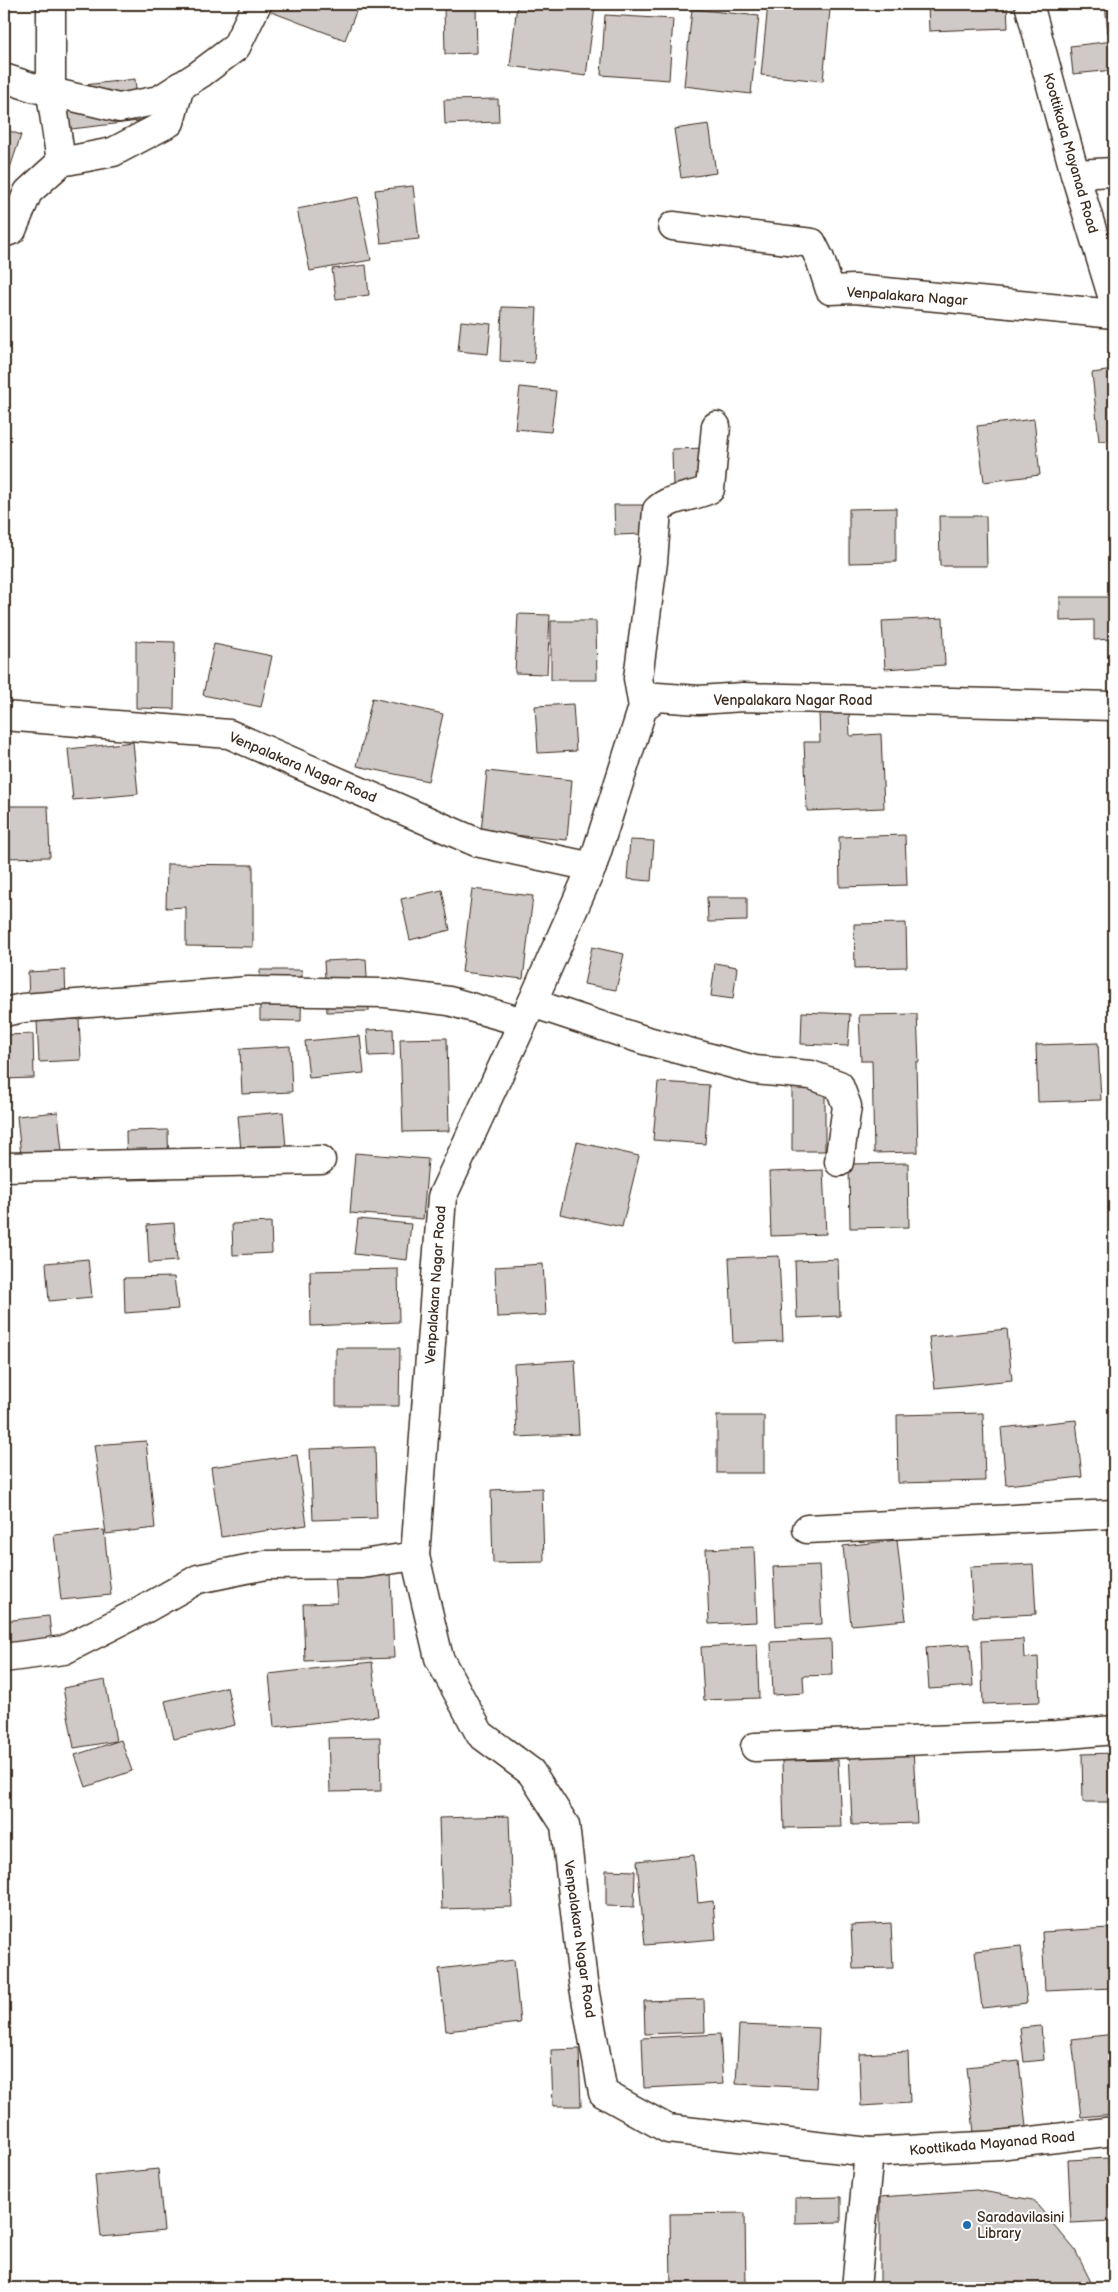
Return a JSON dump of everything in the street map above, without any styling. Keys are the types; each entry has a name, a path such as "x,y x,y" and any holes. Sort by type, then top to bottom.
{"street":[{"path":"51,4 52,92 61,162"},
{"path":"4,78 119,108 159,100 236,47 257,4"},
{"name":"Koottikada Mayanad Road","path":"1029,4 1075,174 1114,302"},
{"path":"4,233 12,230 28,192 61,162 113,152 170,122 180,86"},
{"path":"1075,174 1114,172"},
{"name":"Venpalakara Nagar","path":"673,226 812,243 820,259 830,290 854,289 1114,314"},
{"path":"643,707 638,678 653,562 657,510 664,503 700,494 710,489 716,426"},
{"name":"Venpalakara Nagar Road","path":"869,2152 668,2129 603,2093 583,1982 565,1825 531,1772 480,1734 439,1658 415,1556 442,1197 592,867 643,707 657,697 699,700 743,697 1114,706"},
{"name":"Venpalakara Nagar Road","path":"4,716 229,734 476,842 592,867"},
{"path":"4,1012 23,1008 249,991 385,993 527,1013 644,1040 755,1070 811,1075 839,1085 847,1106 839,1162"},
{"path":"4,1167 321,1160"},
{"path":"807,1529 1114,1514"},
{"path":"4,1658 64,1650 144,1610 198,1579 266,1565 362,1564 415,1556"},
{"path":"755,1747 1057,1735 1114,1730"},
{"name":"Koottikada Mayanad Road","path":"869,2152 1000,2145 1114,2131"},
{"path":"856,2288 869,2152"}],"building":[{"path":"272,4 359,4 345,40 269,11"},
{"path":"517,4 567,4 595,7 586,76 510,66"},
{"path":"768,4 830,10 823,81 761,75"},
{"path":"928,4 1007,4 1008,28 929,31"},
{"path":"1105,4 1114,4 1114,32 1108,33"},
{"path":"476,5 477,53 445,54 444,6"},
{"path":"692,9 759,16 751,94 684,86"},
{"path":"605,15 673,19 669,80 601,75"},
{"path":"1114,41 1114,70 1073,74 1070,46"},
{"path":"135,79 139,121 63,130 59,88"},
{"path":"498,99 499,122 445,124 444,100"},
{"path":"709,124 716,173 681,178 674,129"},
{"path":"4,129 21,135 6,180 4,179"},
{"path":"413,186 419,239 381,243 375,190"},
{"path":"358,197 371,260 310,271 297,209"},
{"path":"366,265 369,295 336,299 332,269"},
{"path":"502,307 537,308 534,363 500,361"},
{"path":"461,321 491,324 488,354 458,351"},
{"path":"1114,370 1114,440 1099,441 1092,373"},
{"path":"520,387 556,391 551,432 515,429"},
{"path":"1034,419 1040,475 984,482 977,426"},
{"path":"709,448 710,485 673,487 672,449"},
{"path":"614,505 644,505 645,534 615,535"},
{"path":"896,508 896,562 849,563 849,509"},
{"path":"939,516 986,516 987,566 940,566"},
{"path":"1114,549 1114,583 1113,583 1110,550"},
{"path":"1060,597 1114,597 1114,639 1094,640 1094,620 1060,621"},
{"path":"518,614 550,615 547,674 515,673"},
{"path":"943,618 945,665 885,669 882,621"},
{"path":"551,621 596,621 597,680 551,680"},
{"path":"136,641 175,642 174,709 136,708"},
{"path":"214,644 272,656 261,707 203,695"},
{"path":"372,698 443,714 428,781 357,766"},
{"path":"573,704 576,751 538,753 535,706"},
{"path":"849,712 850,736 881,734 884,808 807,811 804,742 820,742 819,713"},
{"path":"133,742 138,794 73,800 68,749"},
{"path":"487,771 572,780 567,840 481,832"},
{"path":"4,806 48,806 50,857 4,858"},
{"path":"905,835 907,885 840,887 839,837"},
{"path":"630,840 654,841 651,881 627,879"},
{"path":"167,864 253,865 253,947 186,946 186,907 166,908"},
{"path":"472,889 533,896 523,979 462,972"},
{"path":"442,890 450,930 410,940 401,899"},
{"path":"707,897 747,897 747,921 708,922"},
{"path":"906,923 907,967 855,968 854,924"},
{"path":"592,947 624,954 616,990 584,984"},
{"path":"366,959 369,1011 327,1012 324,961"},
{"path":"715,963 737,967 733,999 711,996"},
{"path":"65,970 66,1004 29,1005 28,972"},
{"path":"260,970 302,970 301,1021 260,1020"},
{"path":"802,1012 850,1014 848,1046 801,1044"},
{"path":"917,1014 919,1062 916,1062 918,1152 874,1153 872,1061 861,1061 859,1015"},
{"path":"79,1019 81,1060 39,1062 37,1021"},
{"path":"393,1029 394,1055 369,1056 367,1030"},
{"path":"33,1034 34,1078 4,1079 4,1035"},
{"path":"360,1036 364,1073 309,1078 305,1041"},
{"path":"447,1038 449,1131 403,1132 400,1039"},
{"path":"1098,1043 1101,1100 1038,1102 1036,1045"},
{"path":"290,1046 292,1092 242,1094 240,1049"},
{"path":"658,1082 709,1085 705,1144 653,1140"},
{"path":"792,1084 825,1085 825,1151 792,1151"},
{"path":"58,1112 62,1152 21,1156 17,1116"},
{"path":"283,1112 287,1159 242,1163 238,1116"},
{"path":"168,1130 169,1179 127,1180 126,1131"},
{"path":"577,1142 639,1156 622,1227 560,1214"},
{"path":"355,1153 428,1159 423,1219 350,1213"},
{"path":"908,1163 909,1227 850,1228 849,1164"},
{"path":"823,1170 826,1234 771,1236 769,1172"},
{"path":"358,1219 411,1224 407,1260 354,1254"},
{"path":"271,1222 272,1253 233,1255 232,1224"},
{"path":"174,1223 177,1261 149,1263 147,1225"},
{"path":"779,1256 783,1341 733,1343 729,1258"},
{"path":"88,1259 92,1297 49,1301 46,1263"},
{"path":"838,1259 840,1316 797,1318 795,1261"},
{"path":"543,1264 546,1315 497,1317 495,1267"},
{"path":"398,1269 399,1322 311,1326 310,1271"},
{"path":"174,1277 178,1309 125,1313 124,1278"},
{"path":"1007,1329 1012,1380 935,1388 929,1337"},
{"path":"336,1348 400,1348 399,1406 336,1406"},
{"path":"575,1360 579,1434 517,1437 514,1364"},
{"path":"983,1413 985,1481 898,1483 897,1415"},
{"path":"717,1416 764,1416 764,1473 717,1473"},
{"path":"1076,1420 1082,1477 1006,1485 1001,1428"},
{"path":"146,1441 155,1528 106,1534 94,1445"},
{"path":"375,1447 377,1518 313,1520 310,1449"},
{"path":"297,1455 307,1525 221,1537 211,1467"},
{"path":"542,1488 544,1562 493,1563 491,1490"},
{"path":"104,1530 111,1595 61,1600 54,1535"},
{"path":"897,1540 906,1620 851,1625 843,1546"},
{"path":"754,1547 757,1622 709,1624 706,1549"},
{"path":"1033,1564 1036,1614 973,1617 970,1567"},
{"path":"819,1565 822,1624 776,1626 773,1567"},
{"path":"391,1573 394,1658 305,1661 303,1604 337,1603 335,1574"},
{"path":"49,1616 52,1644 4,1647 4,1621"},
{"path":"831,1639 832,1675 803,1676 804,1693 773,1695 771,1642"},
{"path":"1023,1639 1024,1658 1038,1657 1040,1702 983,1704 981,1641"},
{"path":"757,1644 759,1698 704,1700 701,1647"},
{"path":"970,1644 973,1686 929,1689 926,1647"},
{"path":"372,1662 378,1716 274,1727 269,1674"},
{"path":"105,1680 116,1741 74,1748 63,1688"},
{"path":"227,1687 235,1725 174,1739 165,1701"},
{"path":"380,1737 381,1791 330,1792 328,1738"},
{"path":"121,1740 132,1771 86,1787 75,1755"},
{"path":"913,1748 917,1823 852,1825 849,1750"},
{"path":"1114,1753 1114,1802 1083,1802 1082,1754"},
{"path":"838,1760 841,1827 784,1828 782,1761"},
{"path":"509,1816 512,1907 442,1909 439,1818"},
{"path":"694,1855 698,1903 713,1901 716,1939 645,1945 637,1861"},
{"path":"606,1870 635,1871 634,1907 606,1906"},
{"path":"891,1923 893,1968 853,1969 851,1925"},
{"path":"1109,1928 1112,1988 1045,1991 1042,1932"},
{"path":"1021,1946 1027,2003 982,2008 975,1951"},
{"path":"514,1960 520,2023 446,2031 439,1969"},
{"path":"704,1999 705,2032 645,2034 644,2001"},
{"path":"739,2025 819,2028 816,2088 736,2084"},
{"path":"1041,2026 1044,2060 1024,2062 1020,2028"},
{"path":"720,2034 723,2084 644,2088 642,2038"},
{"path":"1114,2034 1114,2114 1081,2117 1072,2039"},
{"path":"579,2049 581,2106 553,2106 551,2050"},
{"path":"908,2052 910,2103 861,2106 859,2054"},
{"path":"1019,2061 1026,2127 974,2133 967,2067"},
{"path":"1108,2158 1111,2221 1071,2223 1068,2160"},
{"path":"1112,2168 1114,2168 1114,2221"},
{"path":"158,2169 164,2231 101,2237 95,2175"},
{"name":"Saradavilasini Library","path":"976,2190 1033,2200 1075,2250 1094,2288 880,2288 880,2197"},
{"path":"841,2197 841,2222 795,2223 795,2198"},
{"path":"745,2213 746,2288 671,2288 670,2214"}],"place":[{"name":"Saradavilasini Library","path":"967,2225"}]}
